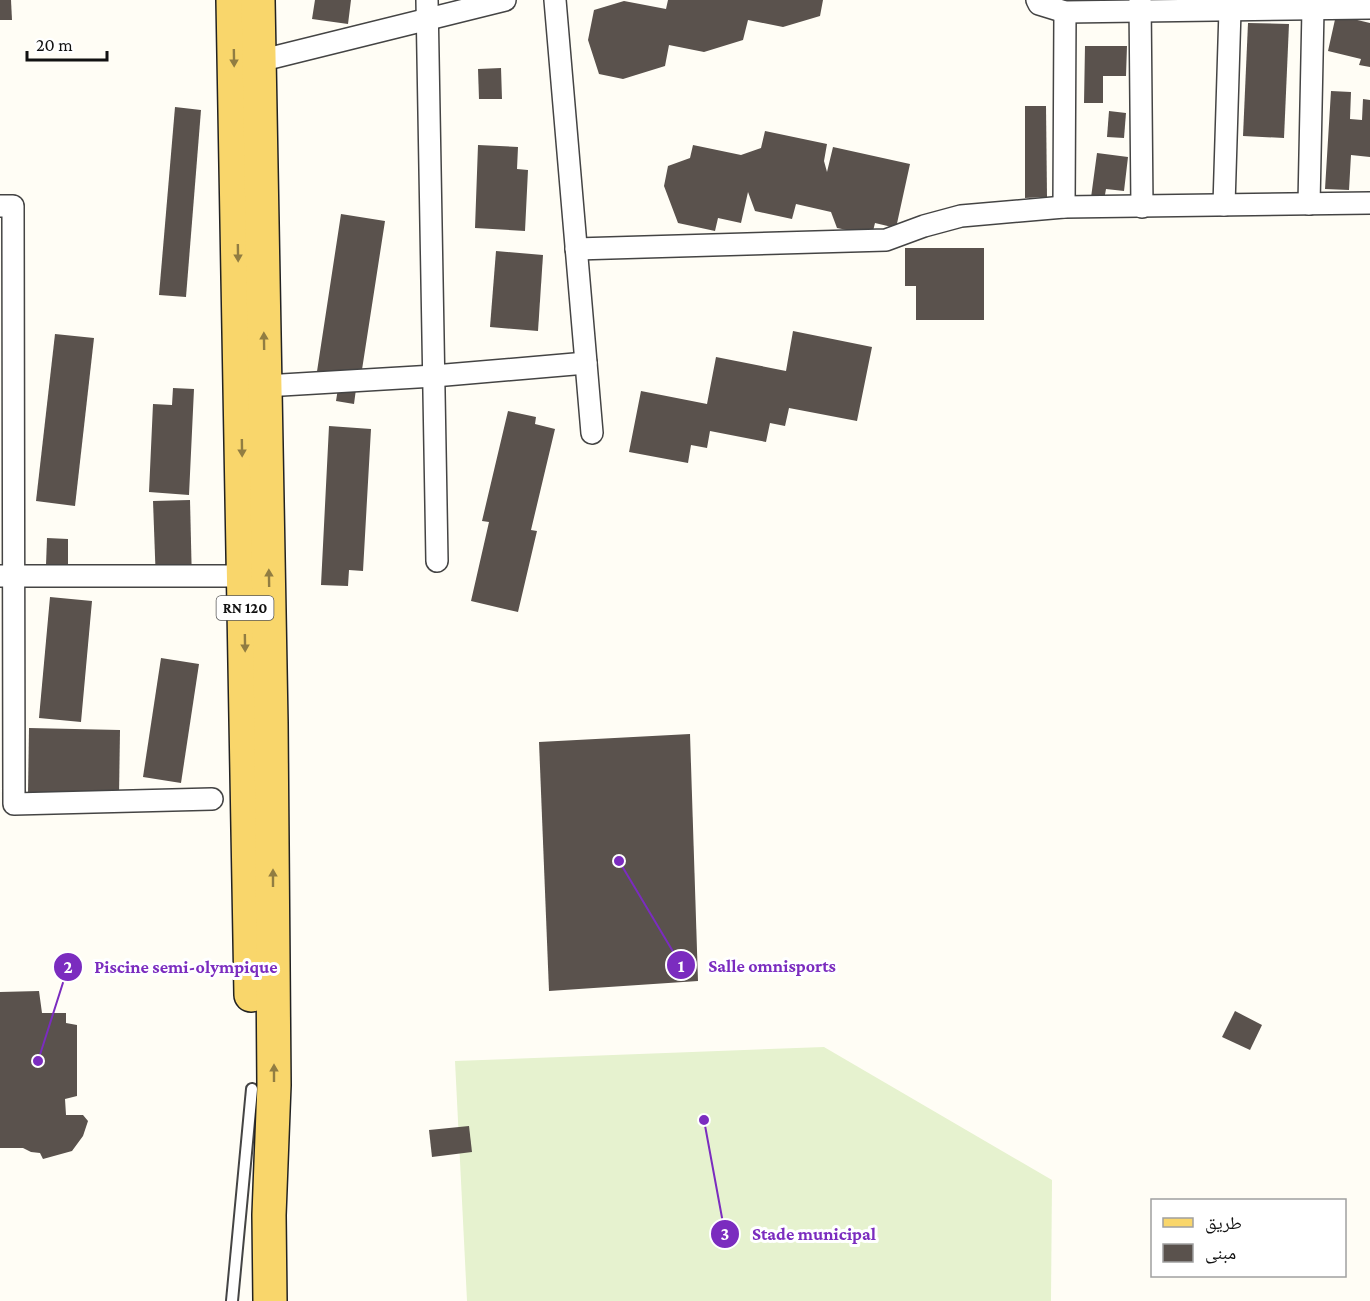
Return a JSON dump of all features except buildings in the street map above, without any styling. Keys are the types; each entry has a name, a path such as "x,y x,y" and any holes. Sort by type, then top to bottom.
{"main road":[{"name":"RN 120","path":"233,0 252,1089 268,1215 270,1301"},
{"path":"258,0 271,711 274,1085 268,1215"}],"street":[{"path":"259,61 427,9 505,0"},
{"path":"555,0 592,432"},
{"path":"1037,0 1039,4 1065,12 1140,6 1370,8"},
{"path":"1140,6 1142,207"},
{"path":"1224,205 1239,7"},
{"path":"427,9 437,561"},
{"path":"1309,204 1313,9"},
{"path":"1064,207 1065,12"},
{"path":"576,249 886,240 961,216 1064,207 1370,204"},
{"path":"0,206 13,206 7,576 14,804 212,800"},
{"path":"265,386 434,376 586,363"},
{"path":"7,576 244,576"}],"lane":[{"path":"232,1301 252,1089"}],"green space":[{"path":"824,1047 1052,1180 1051,1301 467,1301 455,1061"}],"place":[{"name":"Salle omnisports","path":"619,861"},
{"name":"Piscine semi-olympique","path":"38,1061"},
{"name":"Stade municipal","path":"704,1120"}]}
